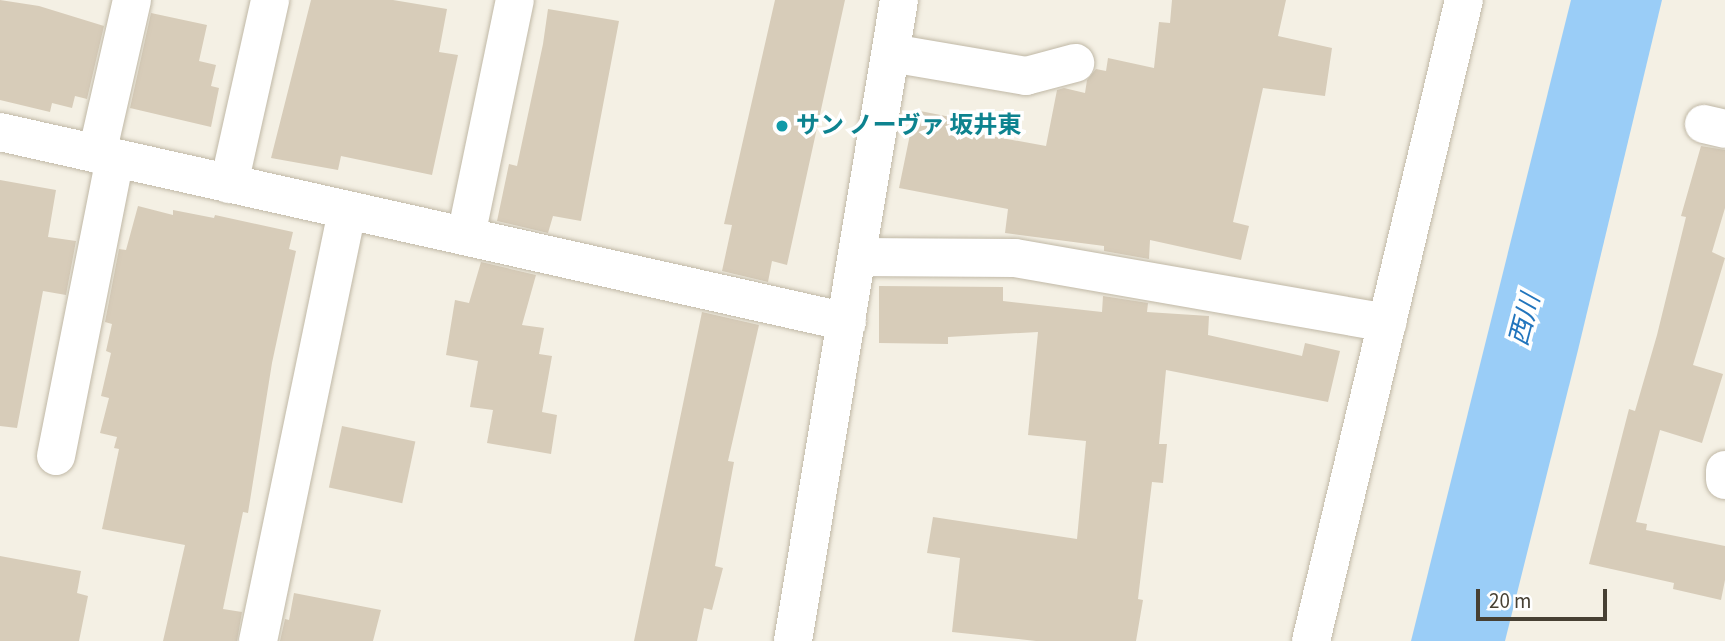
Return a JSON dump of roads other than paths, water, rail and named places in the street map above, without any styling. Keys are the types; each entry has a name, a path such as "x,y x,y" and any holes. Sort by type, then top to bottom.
{"street":[{"path":"56,456 132,0"},
{"path":"229,184 270,0"},
{"path":"466,236 515,0"},
{"path":"793,641 899,0"},
{"path":"1311,641 1464,0"},
{"path":"891,53 1026,76 1075,63"},
{"path":"0,132 847,322"},
{"path":"258,641 347,210"},
{"path":"857,257 1014,258 1387,323"},
{"path":"1725,470 1725,480"}],"water":[{"name":"西川","path":"1571,0 1662,0 1578,350 1505,641 1411,641"}],"place":[{"name":"サン ノーヴァ 坂井東","path":"782,126"}]}
